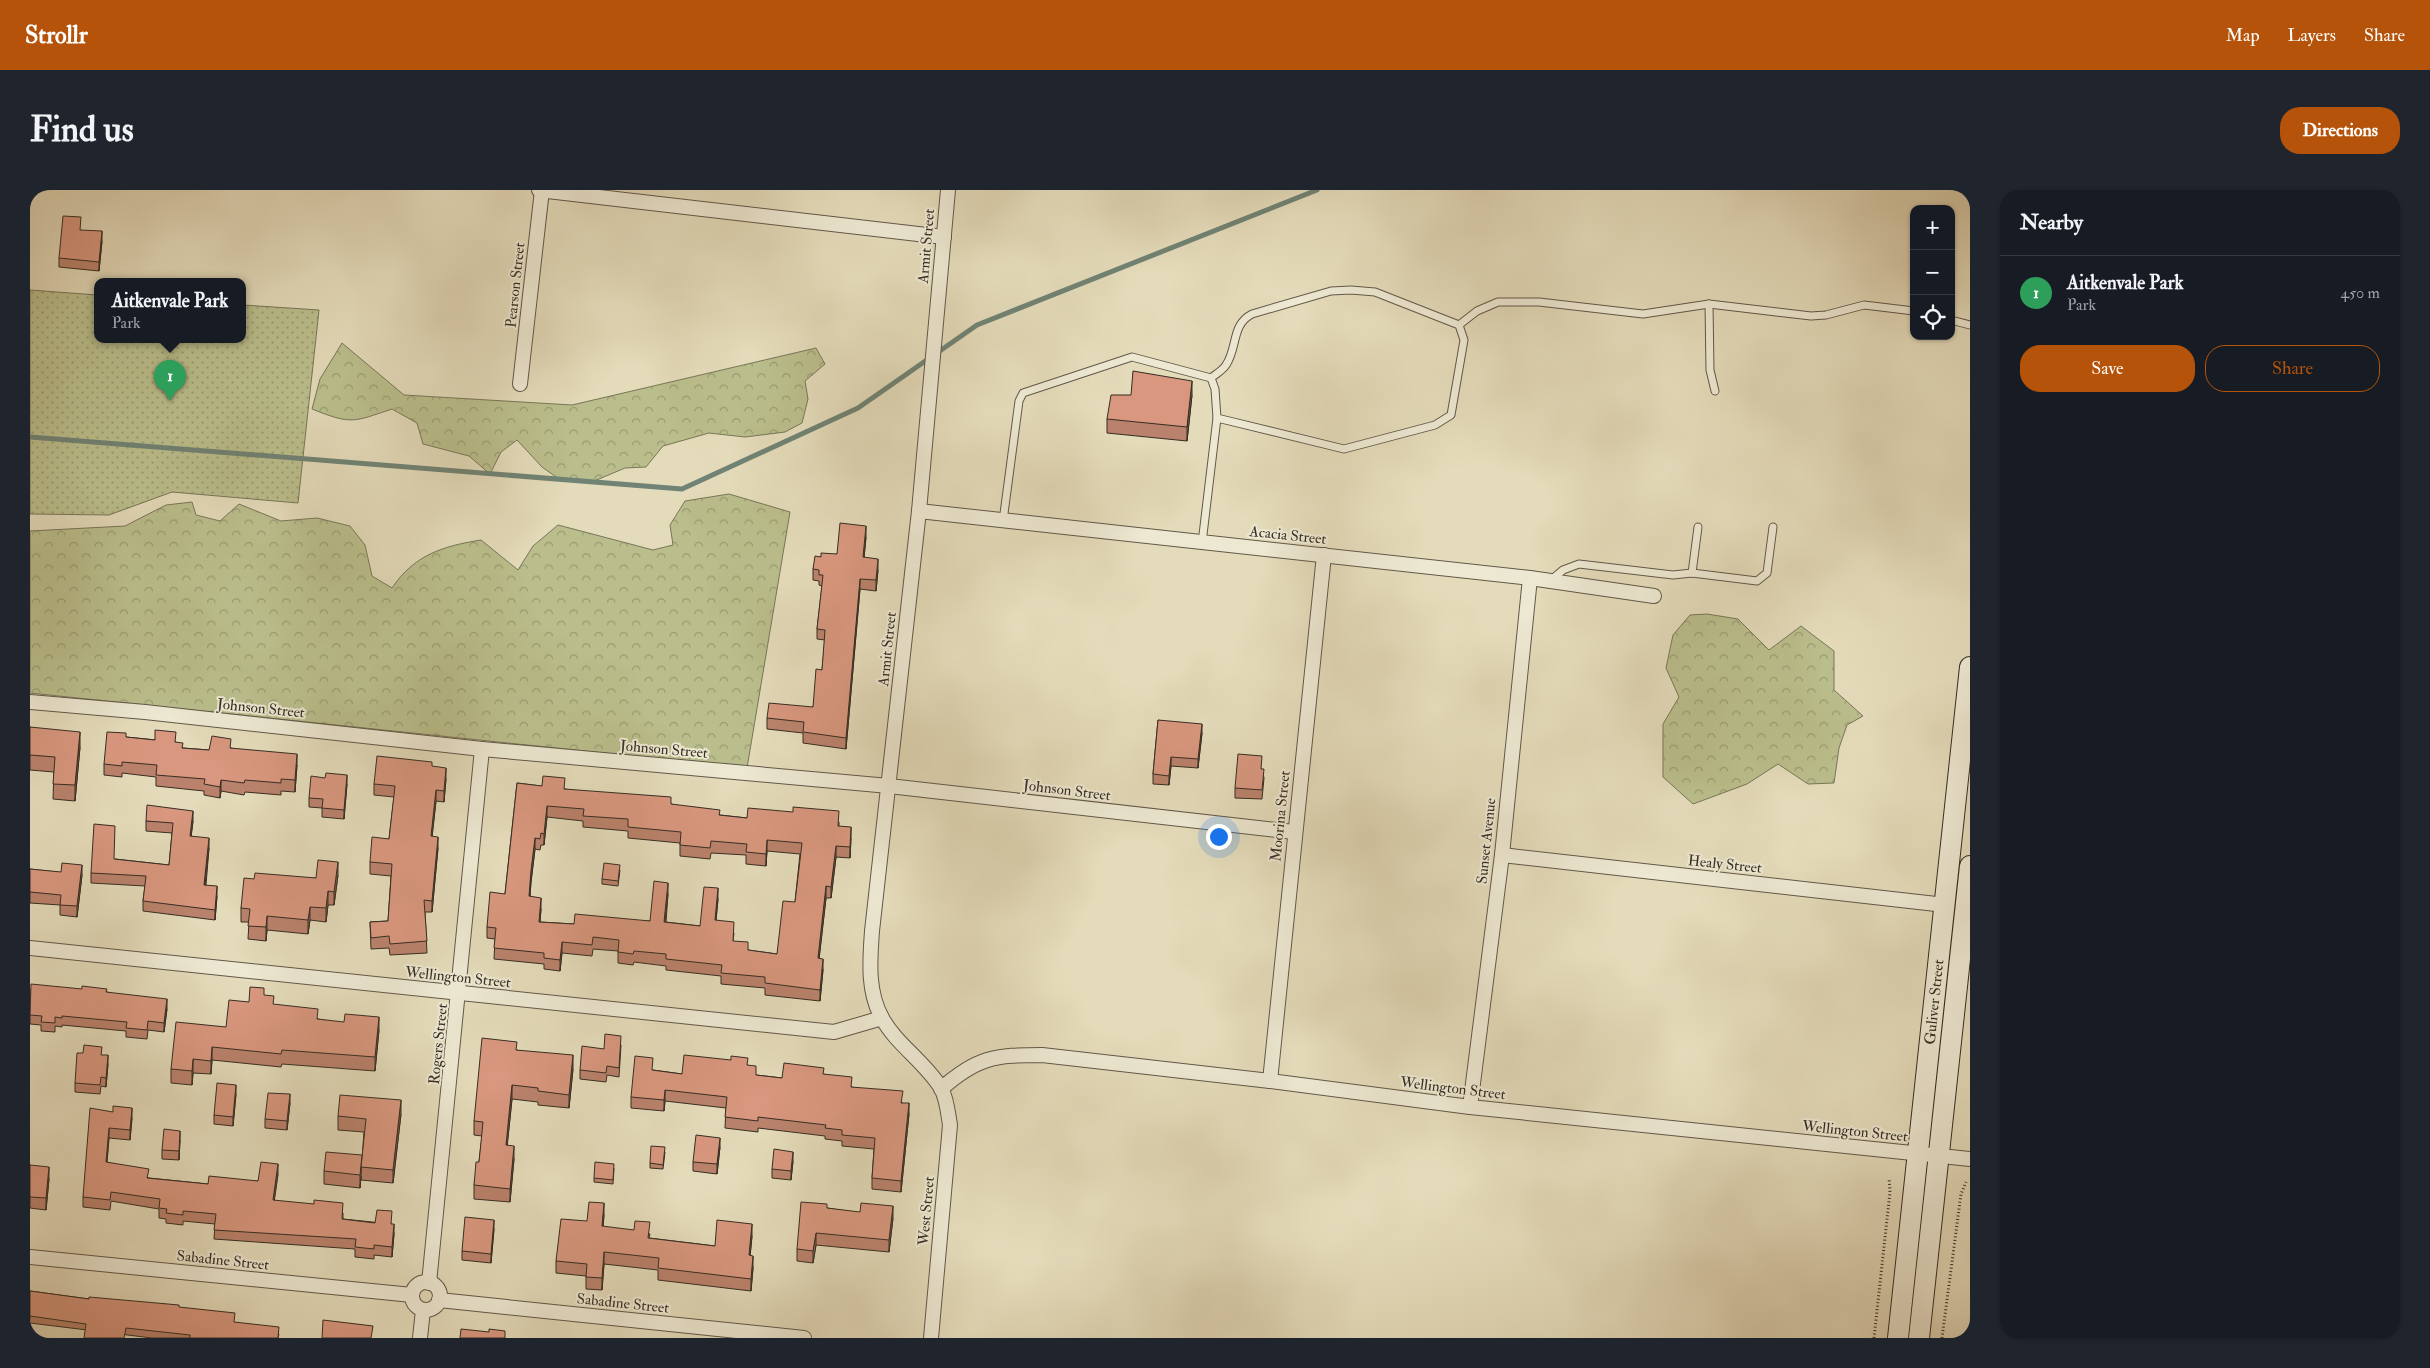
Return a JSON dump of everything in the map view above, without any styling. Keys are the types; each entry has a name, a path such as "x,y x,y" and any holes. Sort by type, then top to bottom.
{"main road":[{"name":"Guliver Street","path":"1898,1338 1970,667"},
{"name":"Guliver Street","path":"1919,1338 1970,866"}],"street":[{"path":"541,190 944,237"},
{"name":"Pearson Street","path":"520,384 541,190"},
{"name":"Armit Street","path":"941,1088 882,1018 871,989 870,969 872,931 919,512 948,190"},
{"name":"Acacia Street","path":"919,512 1530,578 1654,596"},
{"name":"Moorina Street","path":"1270,1081 1294,832 1324,555"},
{"name":"Sunset Avenue","path":"1470,1107 1502,855 1530,578"},
{"name":"Johnson Street","path":"30,702 145,712 482,749 889,786 1294,832"},
{"name":"Rogers Street","path":"429,1283 482,749"},
{"name":"Healy Street","path":"1502,855 1945,905"},
{"name":"Wellington Street","path":"30,948 834,1032 882,1018"},
{"name":"Wellington Street","path":"941,1088 960,1072 985,1059 1010,1055 1042,1055 1270,1081 1470,1107 1970,1159"},
{"name":"West Street","path":"931,1338 950,1125 948,1107 941,1088"},
{"name":"Sabadine Street","path":"30,1257 412,1295"},
{"path":"429,1283 438,1289 439,1300 435,1307 423,1310 414,1303 412,1295 416,1287 429,1283"},
{"name":"Sabadine Street","path":"439,1300 804,1338"},
{"path":"420,1338 423,1310"}],"lane":[{"path":"1211,378 1226,365 1238,328 1244,318 1331,291 1375,292 1459,325"},
{"path":"1459,325 1477,311 1498,302 1539,302 1643,314 1709,304 1811,316 1826,315 1864,305 1910,311"},
{"path":"1709,304 1710,370 1715,391"},
{"path":"1955,321 1970,325"},
{"path":"1217,418 1344,449 1435,425 1451,415 1464,340 1459,325"},
{"path":"1003,522 1019,401 1023,393 1132,357 1211,378"},
{"path":"1202,543 1217,418 1215,389 1211,378"},
{"path":"1692,573 1698,527"},
{"path":"1550,581 1563,570 1579,564 1673,575 1692,573 1757,582 1767,573 1773,527"}],"path":[{"path":"1874,1338 1890,1192 1889,1178"},
{"path":"1942,1338 1961,1194 1966,1182"}],"green space":[{"path":"30,290 94,295 94,343 246,343 246,305 319,310 298,503 172,492 109,515 30,514"},
{"path":"342,343 404,395 572,405 816,348 825,364 805,381 808,399 802,423 785,432 745,437 709,433 663,446 646,467 625,468 592,482 559,479 542,467 517,440 501,452 490,474 469,456 423,444 417,423 392,409 369,417 352,420 336,418 312,409 320,379"},
{"path":"729,494 790,512 747,768 30,693 30,531 125,526 166,505 192,502 196,515 220,521 239,504 281,521 317,518 350,526 365,545 372,576 392,588 410,567 430,554 454,545 481,540 518,570 533,546 558,525 653,550 673,545 670,525 685,501"},
{"path":"1707,614 1738,619 1769,650 1801,626 1834,651 1834,690 1863,716 1847,725 1839,748 1834,783 1808,784 1778,764 1747,784 1693,804 1663,777 1663,724 1679,697 1666,668 1673,635 1690,615"}],"building":[{"path":"63,216 81,217 80,230 102,231 99,262 59,258"},
{"path":"1133,371 1192,381 1187,427 1107,419 1111,395 1131,395"},
{"path":"840,523 866,526 863,557 878,559 876,580 860,579 846,738 803,732 804,722 767,718 769,703 813,707 816,669 822,670 825,630 817,629 823,575 819,575 819,570 813,569 815,556 821,557 821,553 837,554"},
{"path":"1158,720 1202,724 1198,759 1171,757 1169,776 1153,774"},
{"path":"30,727 80,732 75,785 53,784 55,757 30,755"},
{"path":"155,730 176,732 175,742 183,743 182,748 209,750 212,736 231,739 230,748 297,754 295,780 281,779 281,783 245,780 244,783 221,780 220,787 204,784 205,779 156,775 157,765 122,762 122,766 104,764 107,732 126,733 126,737 155,740"},
{"path":"1238,754 1262,756 1261,769 1264,769 1262,790 1235,788"},
{"path":"377,756 432,762 432,766 446,768 444,791 436,790 431,836 438,837 432,901 424,900 427,941 390,944 389,936 371,938 370,922 388,921 392,864 370,862 372,837 389,839 395,786 374,784"},
{"path":"326,773 347,775 344,810 322,808 323,799 309,798 311,776 325,778"},
{"path":"543,776 565,778 564,789 671,797 671,804 720,810 719,815 747,818 748,808 793,812 793,807 839,811 838,826 851,827 850,847 836,846 831,887 826,886 818,958 823,959 820,990 765,983 765,977 721,973 722,965 666,959 666,954 634,951 633,954 618,952 619,940 593,937 592,945 562,942 560,960 544,958 544,953 494,948 496,928 487,927 490,892 505,894 517,783 542,786","holes":["547,806 584,809 583,816 628,819 628,827 681,832 680,845 710,848 711,841 747,844 746,852 766,854 767,840 802,843 795,902 783,901 777,954 748,950 748,942 733,941 734,922 715,920 718,888 704,887 700,926 664,922 668,883 654,881 650,921 575,914 574,924 539,922 541,898 529,896 535,838 540,839 541,833 544,834"]},
{"path":"147,805 193,811 190,836 209,838 204,885 217,886 215,910 143,901 146,876 91,873 94,824 115,826 114,859 169,865 173,823 146,821"},
{"path":"318,860 338,862 334,892 328,891 326,908 310,907 308,920 267,916 266,927 248,926 250,909 241,908 244,878 254,879 255,873 316,878"},
{"path":"62,863 82,865 77,906 60,905 61,895 30,892 30,869 61,872"},
{"path":"604,863 620,865 618,881 602,879"},
{"path":"31,984 82,989 82,986 107,989 106,992 167,999 164,1023 148,1021 147,1030 126,1028 127,1022 62,1016 62,1018 55,1017 55,1023 41,1022 42,1016 30,1015"},
{"path":"250,987 264,988 264,995 274,996 273,1004 318,1009 317,1019 344,1022 345,1014 379,1017 375,1057 282,1050 281,1054 212,1047 211,1061 193,1059 192,1071 171,1069 176,1022 226,1027 229,1000 249,1002"},
{"path":"605,1034 621,1036 619,1068 607,1066 606,1073 580,1070 582,1046 604,1049"},
{"path":"482,1038 517,1042 516,1050 573,1055 569,1095 538,1091 538,1088 512,1085 506,1145 514,1146 510,1189 474,1185 476,1162 479,1162 483,1122 474,1121"},
{"path":"84,1045 102,1047 101,1055 108,1055 106,1078 101,1077 100,1085 75,1083 77,1053 83,1053"},
{"path":"684,1055 731,1060 731,1056 748,1058 747,1065 756,1066 756,1075 782,1078 784,1063 824,1068 823,1074 852,1077 851,1087 903,1091 901,1103 909,1103 901,1181 872,1178 875,1138 842,1135 842,1130 825,1128 826,1125 758,1117 758,1121 725,1117 727,1097 665,1090 664,1100 631,1097 635,1056 653,1058 652,1070 682,1074"},
{"path":"217,1083 236,1085 233,1117 214,1115"},
{"path":"268,1093 290,1094 287,1121 265,1119"},
{"path":"340,1095 401,1100 393,1170 361,1167 366,1119 338,1116"},
{"path":"113,1106 132,1108 130,1130 109,1128 106,1162 149,1169 147,1178 208,1184 209,1176 258,1181 261,1162 278,1164 273,1200 314,1204 314,1200 343,1203 342,1219 375,1223 377,1210 392,1211 391,1224 394,1224 392,1247 374,1245 374,1249 355,1247 356,1239 214,1230 216,1214 183,1211 183,1215 166,1213 167,1209 159,1208 160,1199 111,1192 110,1200 83,1197 90,1108 113,1112"},
{"path":"164,1129 180,1131 179,1151 162,1150"},
{"path":"696,1135 720,1138 717,1164 693,1162"},
{"path":"651,1146 665,1147 663,1165 650,1163"},
{"path":"774,1149 793,1152 791,1171 772,1169"},
{"path":"326,1152 362,1155 360,1175 324,1171"},
{"path":"595,1162 614,1164 613,1180 594,1178"},
{"path":"30,1165 49,1167 46,1198 30,1197"},
{"path":"589,1202 604,1203 602,1226 634,1230 635,1221 650,1222 648,1238 715,1246 717,1220 752,1224 749,1255 753,1256 751,1279 658,1268 659,1258 604,1252 602,1278 586,1277 587,1264 556,1261 561,1219 587,1221"},
{"path":"801,1202 827,1204 827,1208 860,1212 861,1203 893,1206 889,1240 816,1233 813,1251 797,1249"},
{"path":"465,1217 494,1220 491,1254 462,1251"},
{"path":"30,1291 89,1299 89,1297 179,1305 179,1307 235,1313 234,1322 279,1327 278,1338 190,1338 190,1335 126,1328 124,1338 84,1338 86,1324 30,1316"},
{"path":"323,1320 373,1326 371,1338 322,1338"},
{"path":"461,1329 489,1332 489,1329 505,1331 505,1338 460,1338"}],"waterway":[{"path":"30,437 682,489 858,408 977,325 1317,190"}],"place":[{"name":"Aitkenvale Park","path":"170,401"}]}
